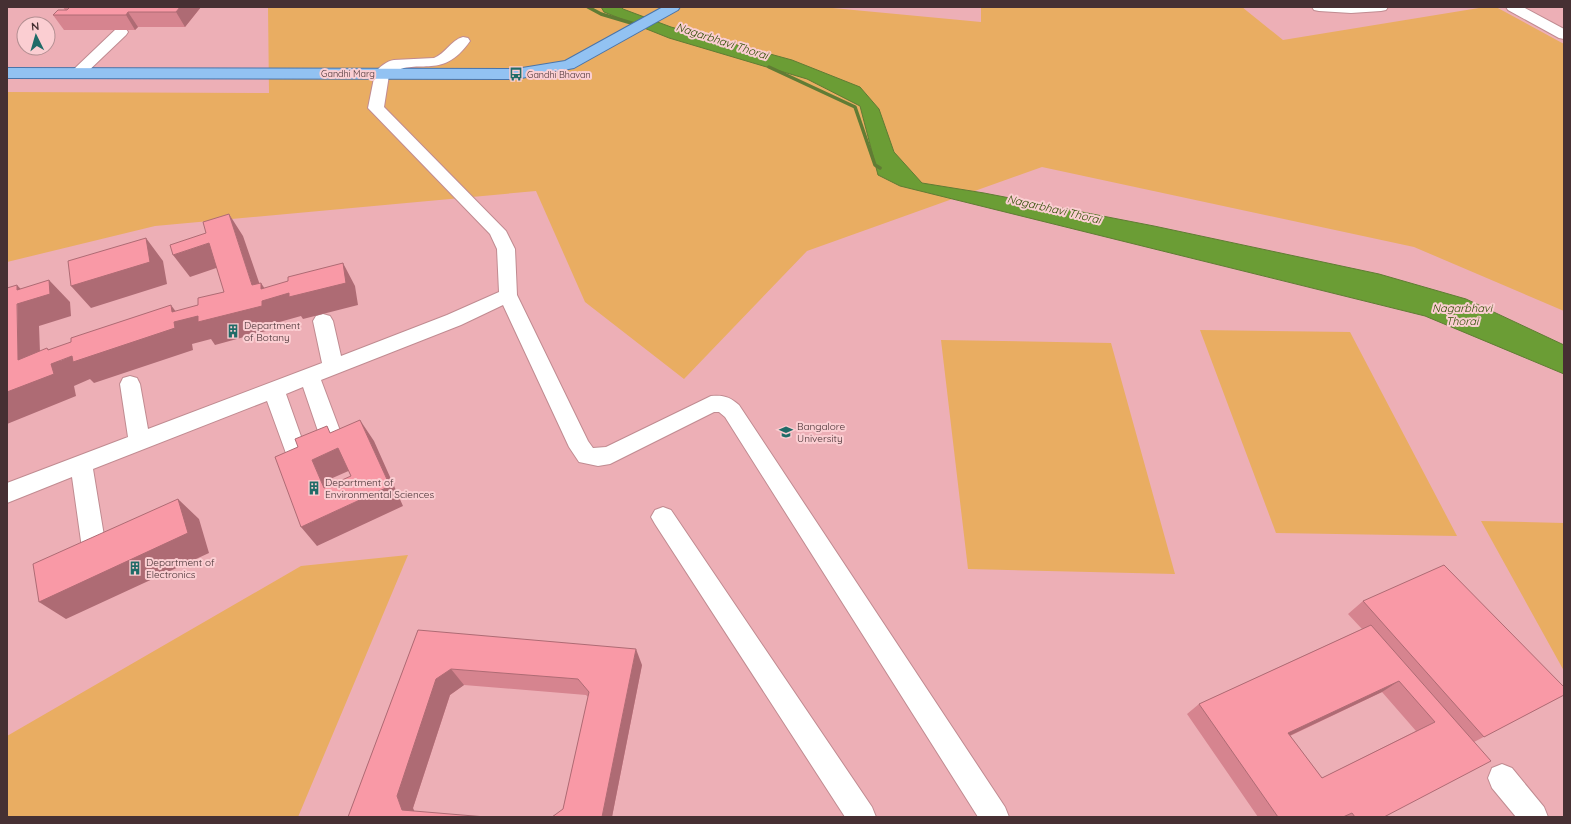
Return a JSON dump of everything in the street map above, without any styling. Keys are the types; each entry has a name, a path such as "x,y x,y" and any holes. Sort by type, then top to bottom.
{"main road":[{"name":"Gandhi Marg","path":"7,73 516,74 569,65 673,7"}],"lane":[{"path":"1319,7 1381,7"},
{"path":"1513,7 1564,35"},
{"path":"78,73 121,32"},
{"path":"463,41 444,59 436,62 394,64 382,74 376,108 497,231 506,249 508,295 580,448 587,456 598,457 610,455 711,404 723,403 732,411 995,817"},
{"path":"7,493 454,320 508,295"},
{"path":"323,321 333,367"},
{"path":"274,390 295,450 303,452 324,443 331,436 309,376"},
{"path":"130,384 139,442"},
{"path":"80,465 94,548"},
{"path":"663,517 862,817"},
{"path":"1502,778 1534,817"}],"shaded area":[{"name":"Bangalore University","path":"7,7 1564,7 1564,817 7,817"},
{"path":"268,7 822,7 981,22 981,7 1242,7 1283,40 1485,7 1496,7 1564,44 1564,311 1414,247 1042,167 807,251 684,379 585,302 536,191 155,226 7,262 7,92 269,93"},
{"path":"1200,330 1350,332 1457,536 1276,533"},
{"path":"941,340 1111,343 1175,574 968,569"},
{"path":"1481,521 1564,523 1564,671"},
{"path":"408,555 298,817 7,817 7,736 301,566"}],"water":[{"name":"Nagarbhavi Thorai","path":"601,7 621,7 671,27 792,60 860,87 879,109 894,152 922,183 984,193 1154,226 1379,274 1466,299 1564,345 1564,374 1425,316 900,186 878,175 860,106 807,79 669,38 604,12"}],"building":[{"path":"70,7 180,7 176,12 128,12 126,15 53,15 58,10 67,10"},
{"path":"229,214 252,285 261,283 261,289 288,281 288,277 343,263 346,283 289,297 289,293 262,301 262,306 198,322 198,316 174,322 175,328 73,362 72,356 51,364 54,374 7,392 7,288 17,285 17,290 49,280 50,294 17,304 18,360 47,348 48,350 71,342 71,338 171,305 172,312 198,305 198,298 224,292 209,243 173,255 170,245 206,233 203,222"},
{"path":"146,238 150,262 71,286 68,261"},
{"path":"360,420 390,486 301,527 275,457 298,447 295,439 327,426 330,433","holes":["338,448 351,476 324,488 312,460"]},
{"path":"178,499 188,533 39,602 33,564"},
{"path":"1444,565 1564,687 1564,695 1484,737 1363,601"},
{"path":"1371,625 1491,761 1384,817 1355,817 1352,813 1343,817 1278,817 1199,704","holes":["1399,681 1435,722 1322,778 1288,733"]},
{"path":"418,630 636,649 602,817 552,817 563,809 589,692 578,679 451,669 436,679 397,796 402,810 486,817 348,817"}],"waterway":[{"name":"Nagarbhavi Thorai","path":"588,7 601,14 638,25"},
{"name":"Nagarbhavi Thorai","path":"769,67 855,107 875,165 880,168"}],"place":[{"name":"Gandhi Bhavan","path":"516,74"},
{"name":"Department of Botany","path":"233,331"},
{"name":"Bangalore University","path":"786,432"},
{"name":"Department of Environmental Sciences","path":"314,488"},
{"name":"Department of Electronics","path":"135,568"}]}
